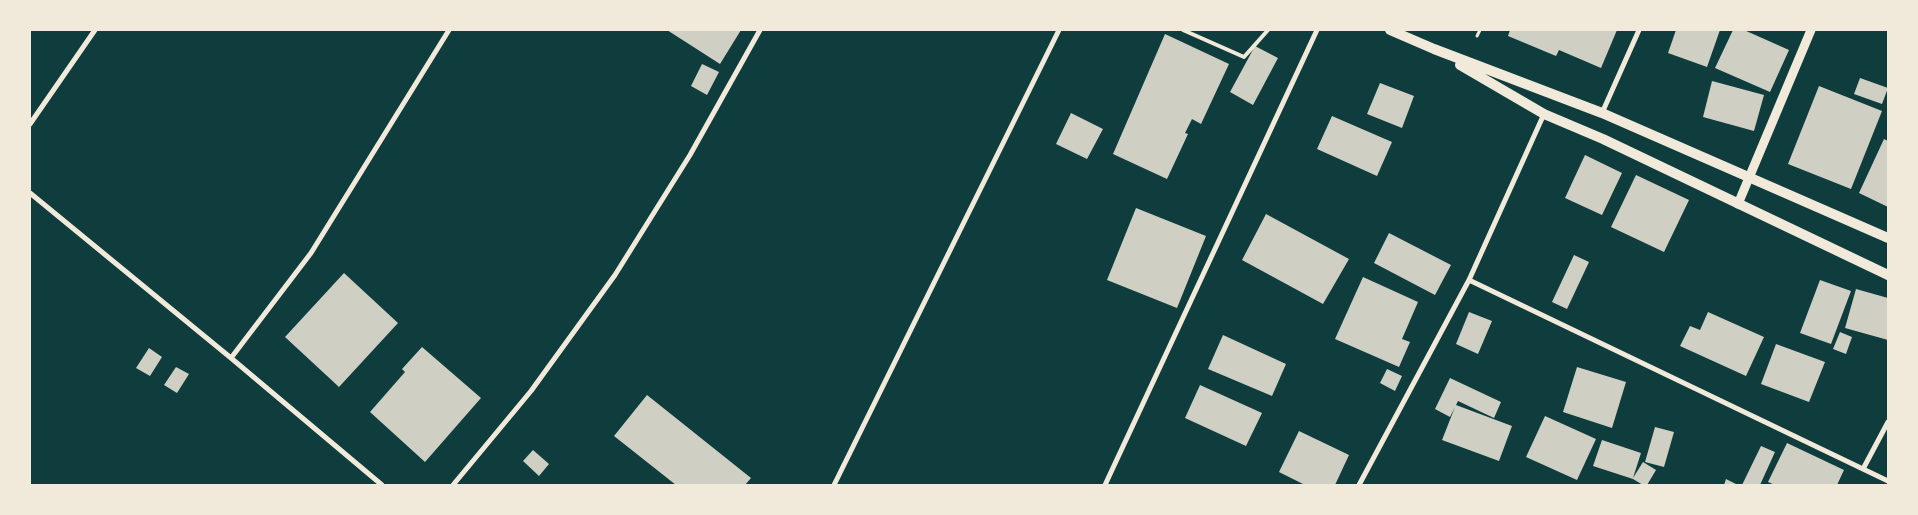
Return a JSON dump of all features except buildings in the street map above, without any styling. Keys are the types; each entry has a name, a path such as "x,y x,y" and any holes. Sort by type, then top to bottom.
{"main road":[{"path":"1390,30 1434,49 1602,113 1888,238"},
{"path":"1434,49 1544,114 1603,139 1888,275"}],"street":[{"path":"30,124 95,30"},
{"path":"231,358 310,253 448,30"},
{"path":"453,485 531,391 615,275 690,155 760,30"},
{"path":"834,485 1059,30"},
{"path":"1105,485 1317,30"},
{"path":"1602,113 1639,30"},
{"path":"1738,204 1811,30"},
{"path":"1359,485 1469,280 1544,114"},
{"path":"30,193 382,485"},
{"path":"1469,280 1888,481"},
{"path":"1863,469 1888,422"}],"lane":[{"path":"1183,30 1244,58 1268,30"}],"path":[{"path":"1477,36 1480,30"}]}
